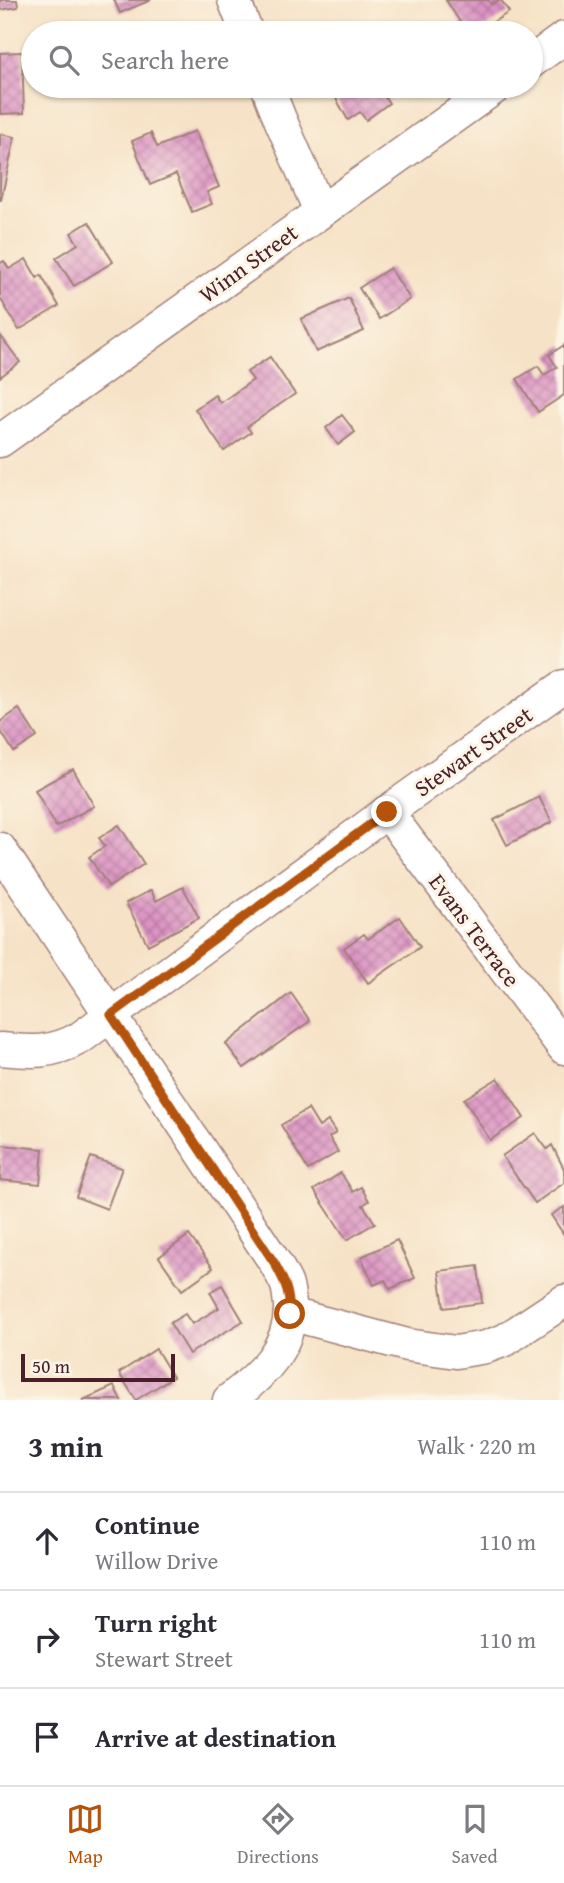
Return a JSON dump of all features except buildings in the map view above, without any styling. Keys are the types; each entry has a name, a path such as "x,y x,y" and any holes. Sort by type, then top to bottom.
{"street":[{"path":"234,0 242,21"},
{"path":"543,53 564,38"},
{"path":"272,98 320,211"},
{"name":"Winn Street","path":"0,441 481,98"},
{"name":"Stewart Street","path":"0,1049 34,1052 67,1045 564,686"},
{"name":"Evans Terrace","path":"387,812 564,1048"},
{"path":"0,849 286,1284 290,1314 279,1351 264,1370 229,1400"},
{"path":"290,1314 407,1345 456,1352 486,1347 505,1340 564,1301"}],"route":[{"path":"290,1314 286,1284 275,1264 111,1015 387,812"}]}
